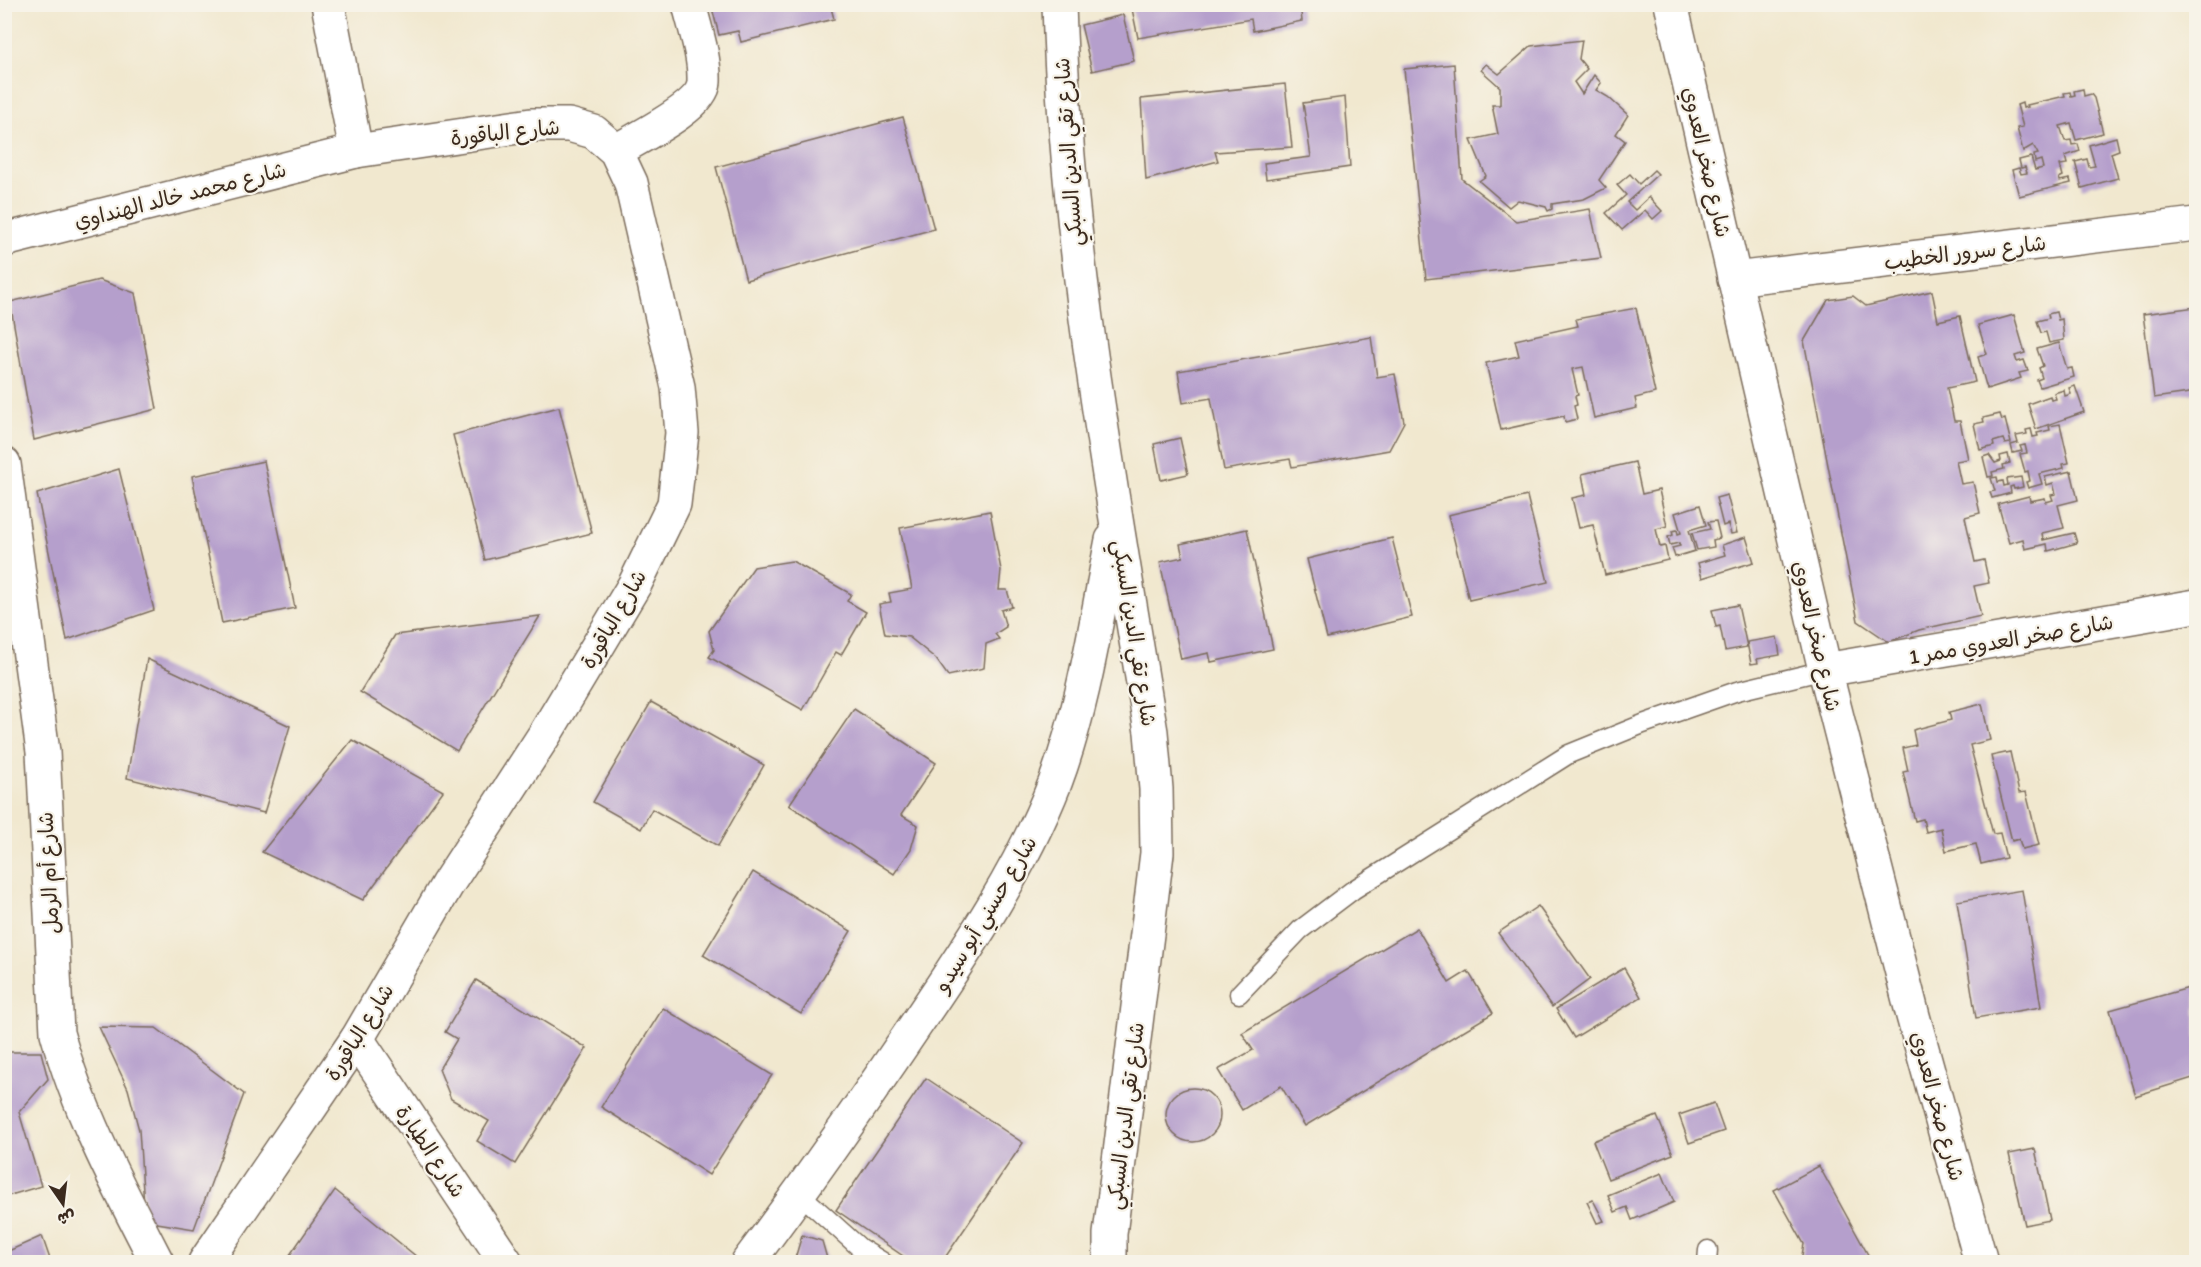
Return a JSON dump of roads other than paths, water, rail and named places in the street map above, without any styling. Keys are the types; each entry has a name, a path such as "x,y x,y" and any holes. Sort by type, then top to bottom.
{"street":[{"path":"328,4 356,151"},
{"path":"616,151 694,103 704,84 702,58 689,4"},
{"name":"شارع تقي الدين السبكي","path":"1059,4 1068,180 1077,267 1150,732 1156,789 1157,853 1110,1234 1110,1263"},
{"name":"شارع صخر العدوي","path":"1671,4 1825,670 1912,1016 1981,1263"},
{"name":"شارع الباقورة","path":"205,1263 357,1039 447,885 545,734 635,584 674,504 682,433 678,387 634,194 616,151 594,132 569,125 531,125 356,151"},
{"name":"شارع محمد خالد الهنداوي","path":"4,240 356,151"},
{"name":"شارع سرور الخطيب","path":"1734,279 2196,225"},
{"name":"شارع أم الرمل","path":"4,465 43,752 57,1032 67,1070 89,1123 157,1263"},
{"name":"شارع حسني أبو سيدو","path":"748,1263 800,1194 971,944 1034,833 1056,780 1074,721 1116,518"},
{"name":"شارع صخر العدوي ممر 1","path":"1825,670 2196,606"},
{"name":"شارع الطيارة","path":"357,1039 506,1263"}],"lane":[{"path":"1239,994 1300,930 1353,890 1569,754 1643,724 1737,691 1825,670"},
{"path":"800,1194 860,1248 883,1263"}]}
